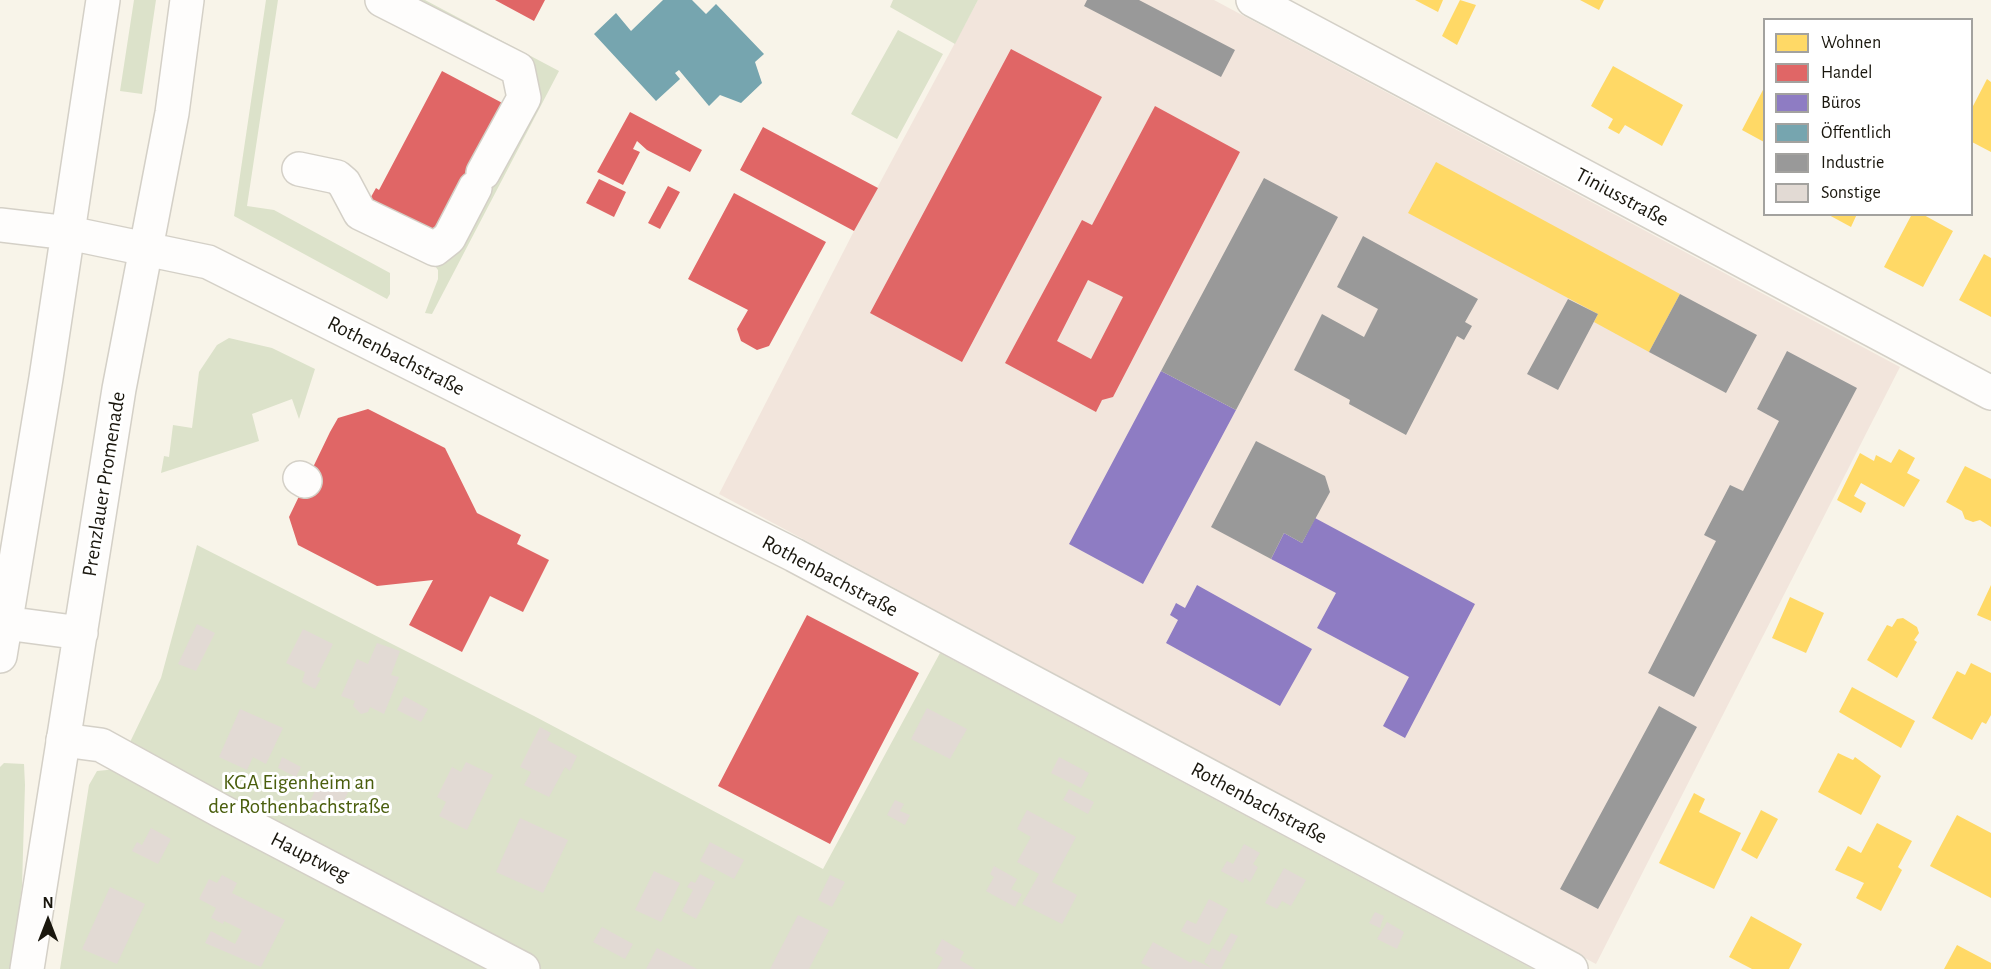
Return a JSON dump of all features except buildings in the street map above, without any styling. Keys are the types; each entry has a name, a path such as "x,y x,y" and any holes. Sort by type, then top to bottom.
{"main road":[{"path":"0,656 69,233 103,0"},
{"name":"Prenzlauer Promenade","path":"27,969 118,389 172,113 187,0"},
{"path":"299,169 337,177 344,183 360,213 435,249 449,238 524,98 518,69 382,0"},
{"name":"Tiniusstraße","path":"1253,0 1991,393"},
{"name":"Rothenbachstraße","path":"0,225 69,233 208,262 794,555 1570,969"},
{"path":"5,623 81,633"},
{"name":"Hauptweg","path":"63,740 100,745 523,969"}],"shaded area":[{"path":"978,0 1214,0 1900,367 1596,964 719,494 854,231"}],"green space":[{"path":"134,0 156,0 142,94 120,91"},
{"path":"266,0 278,0 247,206 274,210 390,273 390,294 387,299 234,216"},
{"path":"406,0 425,0 559,71 432,314 425,313 438,279 438,270 431,261 537,91 538,79 529,66"},
{"path":"893,0 978,0 955,44 890,7"},
{"path":"898,30 943,54 897,139 851,114"},
{"path":"229,338 272,348 315,369 299,419 292,399 252,414 259,441 161,473 164,456 169,457 173,425 192,428 199,372 217,345"},
{"name":"KGA Eigenheim an der Rothenbachstraße","path":"197,545 534,716 823,869 940,653 1533,969 60,969 89,785 97,771 117,769 161,678"},
{"path":"4,763 24,764 25,785 22,886 11,969 0,969 0,767"}]}
